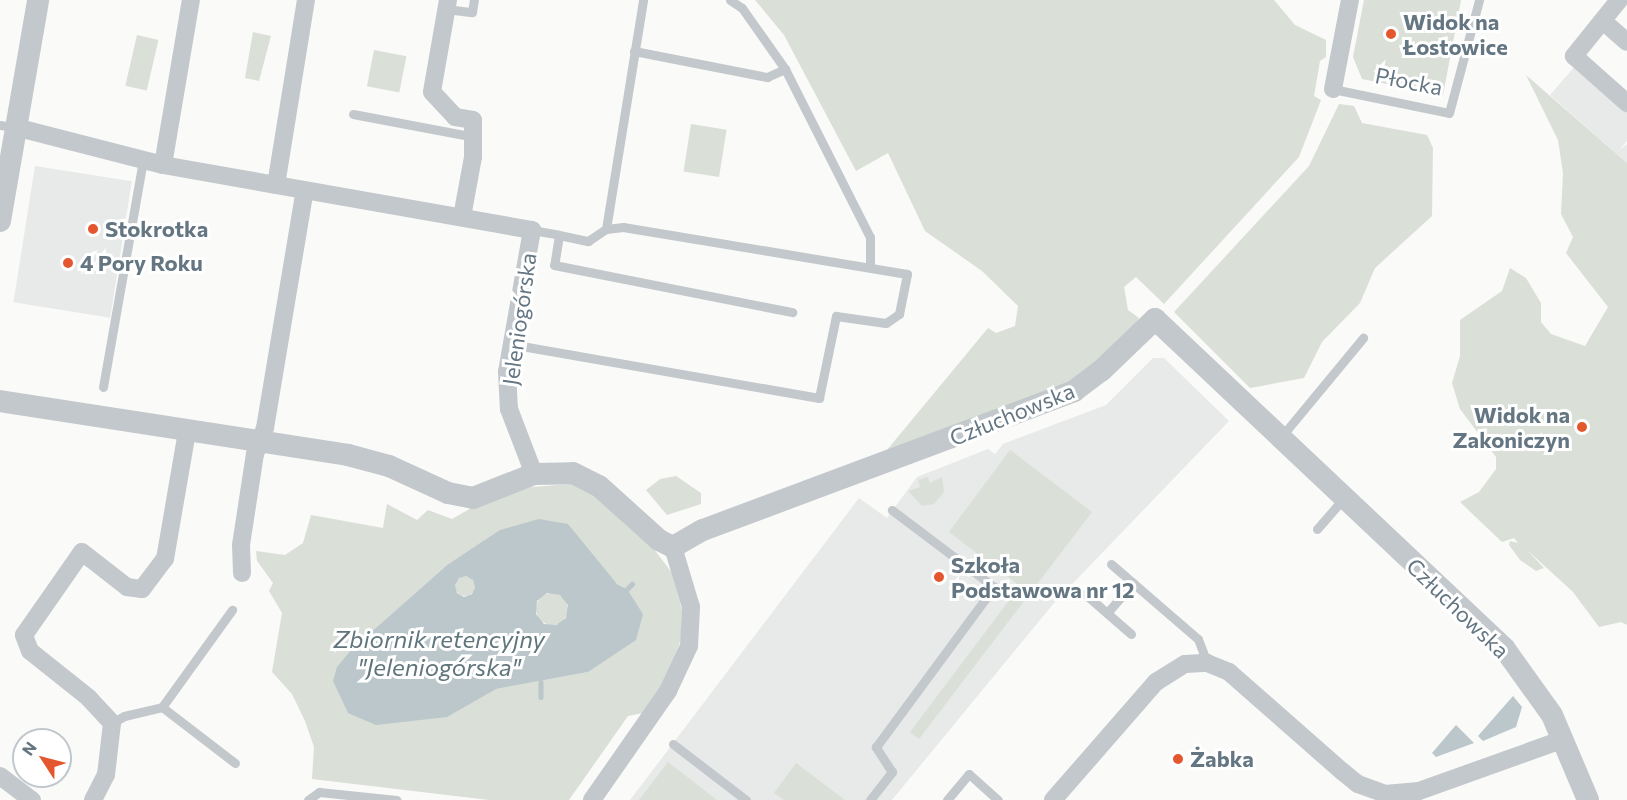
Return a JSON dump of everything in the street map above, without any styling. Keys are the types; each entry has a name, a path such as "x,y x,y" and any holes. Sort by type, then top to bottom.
{"street":[{"path":"0,222 8,126 38,0"},
{"path":"163,165 191,0"},
{"path":"276,184 306,0"},
{"name":"Płocka","path":"1333,89 1350,0"},
{"path":"1619,0 1604,22 1574,56 1627,103"},
{"path":"447,5 432,92 455,117 473,120 475,137 462,217"},
{"path":"1604,22 1627,42"},
{"name":"Jeleniogórska","path":"8,126 163,165 532,230 510,344 507,372 509,409 534,474"},
{"path":"242,573 241,545 260,442 266,428 305,190"},
{"name":"Człuchowska","path":"673,547 703,530 1074,391 1101,371 1155,319 1342,500 1504,648 1531,682 1564,739 1588,800"},
{"path":"0,401 365,459 448,493 473,498 534,474 573,473 588,478 659,540 673,547 691,607 689,645 668,691 592,800"},
{"path":"93,800 106,775 112,723 74,686 24,643 24,635 37,612 82,552 127,587 142,589 165,559 187,432"},
{"path":"1053,800 1156,682 1182,665 1207,663 1228,672 1358,784 1385,794 1419,791 1564,739"},
{"path":"0,777 32,800"}],"lane":[{"path":"447,5 472,12 474,0"},
{"path":"606,229 644,0"},
{"path":"730,0 742,8 786,69 870,237 870,267"},
{"name":"Płocka","path":"1333,89 1449,113 1479,0"},
{"path":"634,51 767,77 786,69"},
{"path":"353,114 475,137"},
{"path":"103,387 143,161"},
{"path":"510,344 819,398 836,316 886,323 899,314 907,274 623,227 606,229 588,241 532,230"},
{"path":"559,235 554,265 792,312"},
{"path":"1280,439 1363,338"},
{"path":"1317,529 1342,500"},
{"path":"870,800 892,772 876,747 994,587 892,510"},
{"path":"1111,564 1198,639 1207,663"},
{"path":"1107,613 1133,583"},
{"path":"1085,594 1131,634"},
{"path":"112,723 124,716 162,707 232,610"},
{"path":"162,707 235,763"},
{"path":"673,744 746,800"},
{"path":"946,800 969,774 998,800"},
{"path":"308,800 319,792 397,800"}],"shaded area":[{"path":"755,0 1274,0 1295,25 1326,40 1326,57 1320,61 1314,96 1321,100 1299,157 1164,304 1136,277 1124,287 1128,310 1139,318 1135,328 1076,380 882,456 988,328 996,333 1015,326 1018,306 982,271 925,231 888,153 856,171 784,35"},
{"path":"1364,0 1461,0 1443,95 1362,79 1353,57"},
{"path":"253,32 271,36 259,81 245,78"},
{"path":"137,35 158,40 147,91 125,86"},
{"path":"374,50 406,56 399,93 367,86"},
{"path":"1576,65 1627,111 1627,141 1619,150 1627,144 1627,163 1550,95"},
{"path":"1526,75 1627,163 1627,625 1621,622 1599,627 1573,592 1526,549 1544,568 1536,571 1520,560 1509,545 1510,541 1518,543 1514,538 1502,542 1460,502 1479,492 1496,469 1496,457 1460,409 1452,383 1460,356 1460,320 1502,291 1510,268 1526,278 1541,303 1541,322 1551,334 1585,346 1608,307 1566,253 1573,237 1561,214 1563,173 1558,140"},
{"path":"1339,104 1354,106 1362,123 1427,135 1433,148 1432,216 1375,268 1360,303 1322,342 1304,378 1250,388 1174,312 1309,166"},
{"path":"691,124 727,130 719,177 683,171"},
{"path":"35,166 132,181 110,318 13,302"},
{"name":"Szkoła Podstawowa nr 12","path":"1153,358 1164,358 1229,421 1054,603 892,800 630,800 859,498 887,518 917,477 988,449 995,454 1003,444 1106,405"},
{"path":"1010,450 1092,512 919,739 910,732 1020,586 949,532"},
{"path":"676,476 701,493 701,504 667,515 646,490 660,479"},
{"path":"928,477 930,483 942,477 944,492 934,504 922,506 908,491 920,487 918,480"},
{"path":"571,484 593,493 651,545 672,573 682,610 681,639 668,675 643,713 628,716 569,800 489,800 312,779 314,747 305,721 292,694 272,672 282,613 269,591 273,583 257,561 256,551 285,555 303,543 311,515 383,528 387,504 417,520 428,510 452,519 473,507 531,487","holes":["568,524 583,546 617,584 624,587 643,614 588,672 496,689 352,649 447,565 501,530"]},
{"path":"461,576 469,576 475,582 475,590 469,596 461,596 455,590 455,582"},
{"path":"552,593 564,597 568,609 564,621 552,625 540,621 536,609 540,597"},
{"path":"668,762 717,800 639,800"},
{"path":"796,763 845,800 784,800 774,793"}],"water":[{"name":"Zbiornik retencyjny \"Jeleniogórska\"","path":"539,519 568,524 617,584 627,589 643,614 636,640 588,672 496,689 447,717 376,725 348,713 333,681 337,667 352,649 447,565 500,530","holes":["466,576 473,580 475,587 472,594 464,597 457,593 455,585 459,578","547,593 560,595 568,605 566,618 556,625 544,624 536,614 537,601"]},
{"path":"1513,696 1522,707 1516,727 1483,741 1478,736"},
{"path":"1456,725 1474,743 1436,757 1432,753"}],"waterway":[{"path":"627,589 632,584"},
{"path":"541,682 541,697"}],"place":[{"name":"Widok na Łostowice","path":"1391,34"},
{"name":"Stokrotka","path":"93,229"},
{"name":"4 Pory Roku","path":"68,263"},
{"name":"Widok na Zakoniczyn","path":"1582,427"},
{"name":"Szkoła Podstawowa nr 12","path":"939,577"},
{"name":"Żabka","path":"1178,759"}]}
